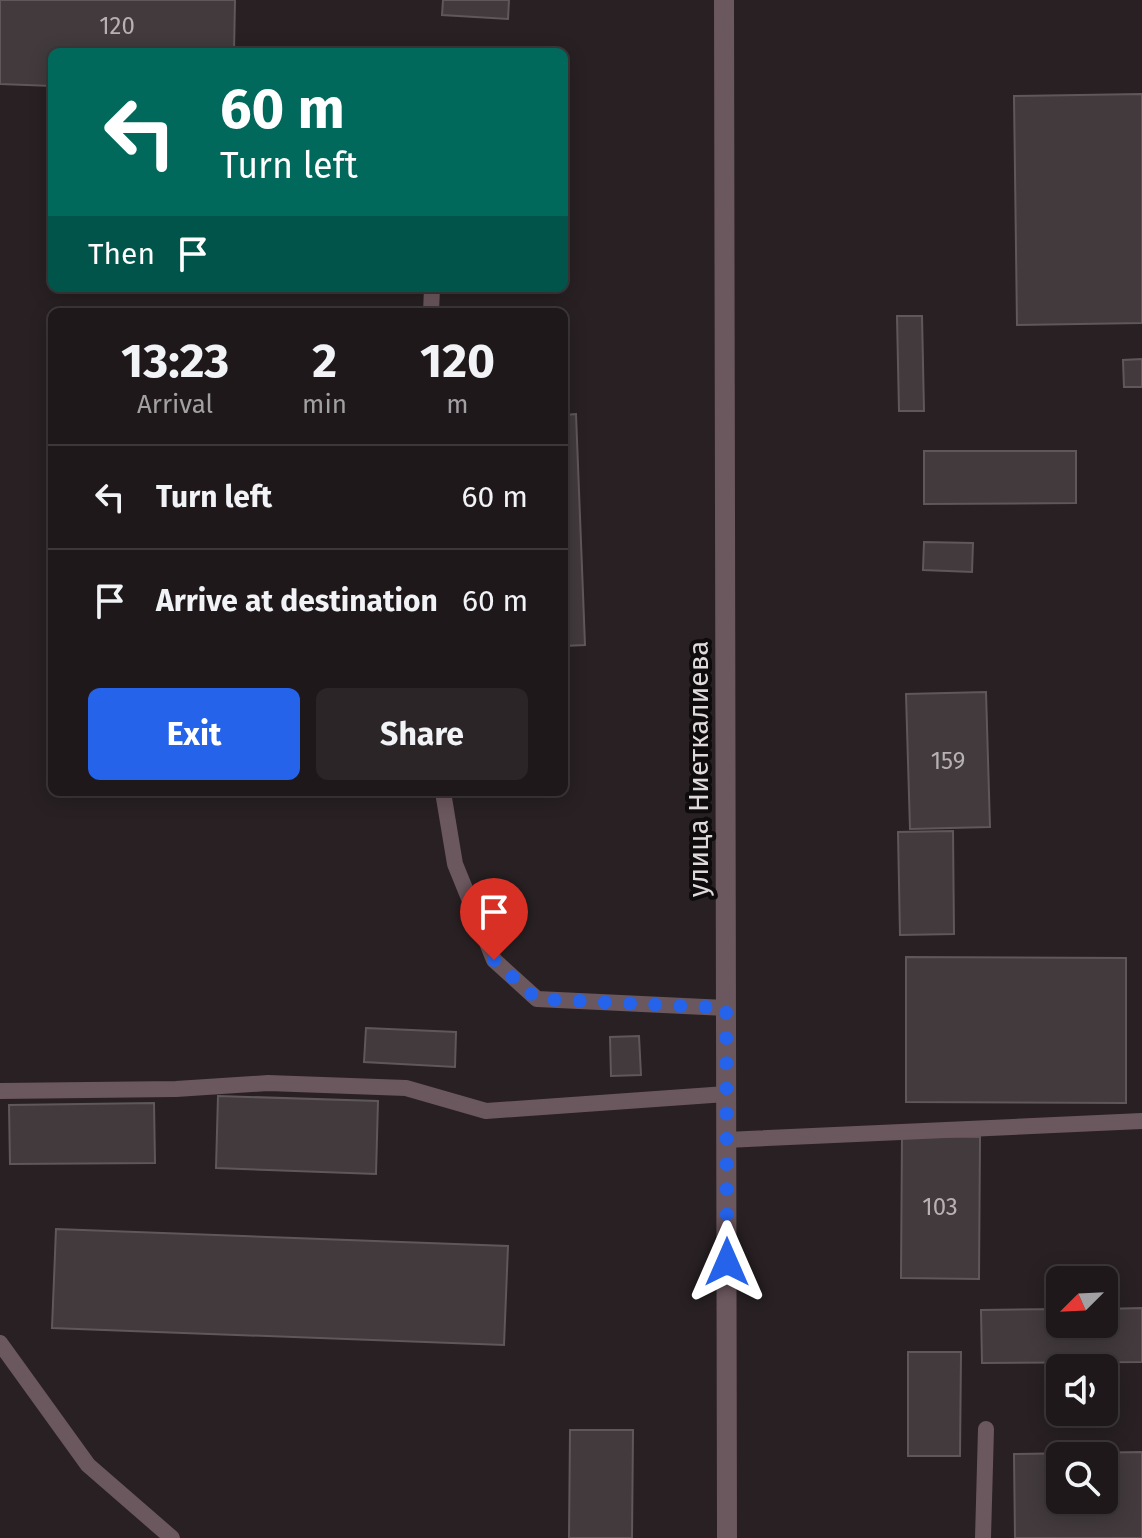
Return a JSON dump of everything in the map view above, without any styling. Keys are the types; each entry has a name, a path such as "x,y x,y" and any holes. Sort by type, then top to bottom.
{"street":[{"name":"улица Ниеткалиева","path":"724,0 727,1538"}],"lane":[{"path":"444,796 455,864 494,960 537,999 726,1008"},
{"path":"0,1091 176,1089 268,1083 406,1088 486,1111 726,1094"},
{"path":"726,1140 1142,1121"},
{"path":"0,1343 88,1465 172,1538"},
{"path":"983,1538 986,1429"}],"building":[{"path":"0,0 235,0 234,48 48,48 48,86 0,84"},
{"path":"443,0 509,0 508,19 442,15"},
{"path":"1142,94 1142,323 1017,325 1014,96"},
{"path":"897,316 922,316 924,411 899,411"},
{"path":"1142,359 1142,387 1124,387 1123,360"},
{"path":"576,414 585,645 568,646 568,415"},
{"path":"924,451 1076,451 1076,503 924,504"},
{"path":"924,542 973,543 972,572 923,570"},
{"path":"986,692 990,827 910,829 906,694"},
{"path":"953,831 954,934 900,935 898,832"},
{"path":"906,957 1126,958 1126,1103 906,1102"},
{"path":"366,1028 456,1032 455,1067 364,1062"},
{"path":"639,1036 641,1075 611,1076 610,1037"},
{"path":"218,1096 378,1101 376,1174 216,1168"},
{"path":"154,1103 155,1163 10,1164 9,1105"},
{"path":"902,1136 980,1137 979,1279 901,1278"},
{"path":"56,1229 508,1246 504,1345 52,1328"},
{"path":"1142,1308 1142,1362 1118,1362 1118,1354 1046,1354 1046,1363 982,1363 981,1310 1046,1309 1046,1338 1118,1338 1118,1309"},
{"path":"908,1352 961,1352 960,1456 908,1456"},
{"path":"570,1430 633,1430 632,1538 569,1538"},
{"path":"1118,1452 1142,1452 1142,1538 1015,1538 1014,1454 1046,1454 1046,1514 1118,1514"}],"route":[{"path":"494,960 537,999 726,1008 727,1262"}]}
